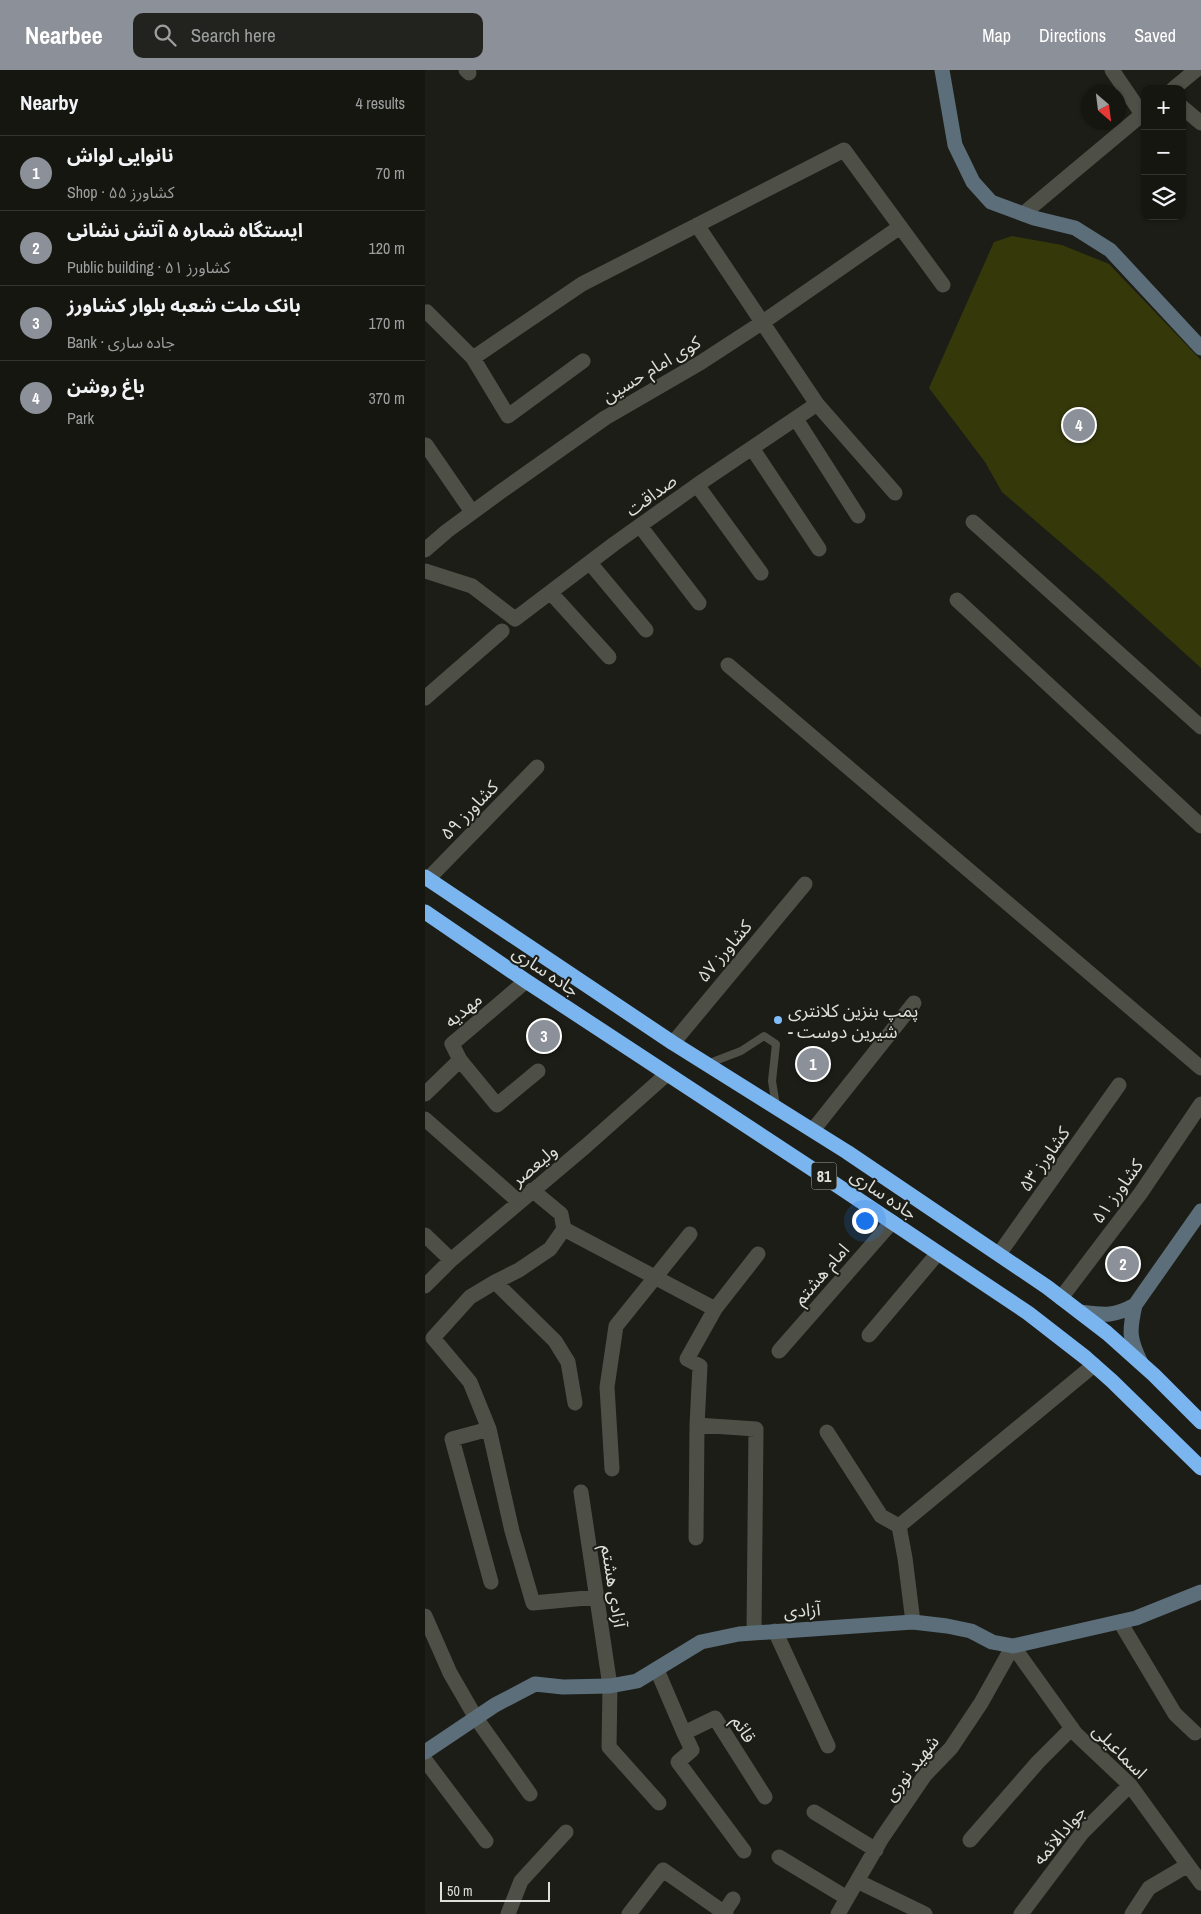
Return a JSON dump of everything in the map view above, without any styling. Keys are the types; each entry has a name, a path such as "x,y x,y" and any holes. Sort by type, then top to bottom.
{"highway":[{"name":"جاده ساری","path":"426,878 673,1043 813,1130 999,1254 1107,1333 1141,1363 1201,1422"},
{"name":"جاده ساری","path":"425,912 1028,1314 1094,1365 1201,1468"}],"street":[{"path":"942,70 955,145 973,182 991,202 1023,214 1075,228 1110,250 1201,348"},
{"path":"1112,70 1141,109"},
{"path":"1178,85 1196,70"},
{"path":"1186,110 1201,123"},
{"path":"1023,214 1141,116"},
{"path":"473,358 582,284 844,150 943,285"},
{"path":"697,225 817,404 895,492"},
{"name":"کوی امام حسین","path":"425,550 472,512 605,418 700,363 763,322 900,227"},
{"path":"425,313 427,312 473,358 508,416 583,361"},
{"name":"صداقت","path":"425,570 472,586 515,619 697,485 817,404"},
{"path":"797,419 858,516"},
{"path":"426,445 472,512"},
{"path":"752,448 819,549"},
{"path":"697,485 761,573"},
{"path":"973,522 1201,728"},
{"path":"640,526 699,603"},
{"path":"591,563 646,630"},
{"path":"551,593 609,657"},
{"path":"957,600 1201,826"},
{"path":"425,698 502,631"},
{"path":"728,665 1201,1068"},
{"name":"کشاورز ۵۹","path":"426,878 537,767"},
{"name":"کشاورز ۵۷","path":"673,1043 805,884"},
{"name":"مهدیه","path":"460,1060 452,1044 526,981"},
{"path":"813,1130 914,1003"},
{"path":"425,1094 460,1060 497,1105 538,1071"},
{"name":"ولیعصر","path":"425,1286 451,1260 532,1190 587,1146 667,1074"},
{"name":"کشاورز ۵۳","path":"999,1254 1119,1084"},
{"name":"کشاورز ۵۱","path":"1061,1298 1140,1194 1201,1104"},
{"path":"425,1119 519,1202"},
{"path":"532,1190 561,1214 564,1229 550,1249 519,1270 470,1297 433,1338 471,1382 489,1429 512,1531 533,1604 597,1597"},
{"path":"1141,1363 1132,1345 1131,1323 1135,1305 1201,1211"},
{"name":"امام هشتم","path":"779,1351 892,1222"},
{"path":"564,1229 715,1310"},
{"path":"612,1469 607,1387 616,1326 690,1234"},
{"path":"425,1235 451,1260"},
{"path":"869,1335 938,1253"},
{"path":"696,1538 697,1425 700,1366 687,1359 715,1310 758,1254"},
{"path":"495,1282 555,1341 568,1362 575,1403"},
{"path":"1080,1312 1119,1314 1135,1305"},
{"path":"899,1526 1094,1365"},
{"path":"697,1425 756,1429 754,1632"},
{"path":"489,1429 452,1439 491,1582"},
{"path":"827,1432 881,1516 899,1526"},
{"name":"آزادی هشتم","path":"581,1492 610,1686 609,1747 659,1803"},
{"path":"899,1526 913,1622"},
{"name":"آزادی","path":"425,1752 495,1706 535,1684 563,1687 610,1686 637,1681 701,1642 739,1634 913,1622 971,1631 992,1642 1013,1646 1136,1618 1201,1592"},
{"path":"425,1616 450,1672 476,1718 530,1794"},
{"path":"1120,1622 1175,1714 1195,1733"},
{"path":"775,1631 828,1746"},
{"name":"اسماعیلی","path":"1013,1646 1072,1728 1130,1785 1201,1882"},
{"name":"شهید نوری","path":"838,1914 876,1850 925,1775 951,1748 981,1703 1013,1646"},
{"path":"657,1670 692,1750 678,1762 744,1851"},
{"name":"قائم","path":"685,1733 715,1718 765,1796"},
{"path":"970,1840 1038,1762 1072,1728"},
{"path":"425,1760 486,1841"},
{"name":"جوادالائمه","path":"1021,1914 1082,1833 1130,1785"},
{"path":"814,1812 876,1850"},
{"path":"508,1914 521,1881 566,1832"},
{"path":"779,1856 847,1898"},
{"path":"1132,1914 1149,1888 1188,1865"},
{"path":"629,1914 663,1870 724,1914 733,1899"},
{"path":"857,1881 925,1914"}],"lane":[{"path":"706,1064 741,1051 765,1036 776,1044 772,1081 776,1108"}],"green space":[{"path":"1012,236 1062,245 1109,264 1201,360 1201,668 1103,579 1002,492 985,462 929,388 994,242"}],"place":[{"name":"باغ روشن","path":"1079,425"},
{"name":"پمپ بنزین کلانتری - شیرین دوست","path":"778,1020"},
{"name":"بانک ملت شعبه بلوار کشاورز","path":"544,1036"},
{"name":"نانوایی لواش","path":"813,1064"},
{"name":"ایستگاه شماره ۵ آتش نشانی","path":"1123,1264"}]}
